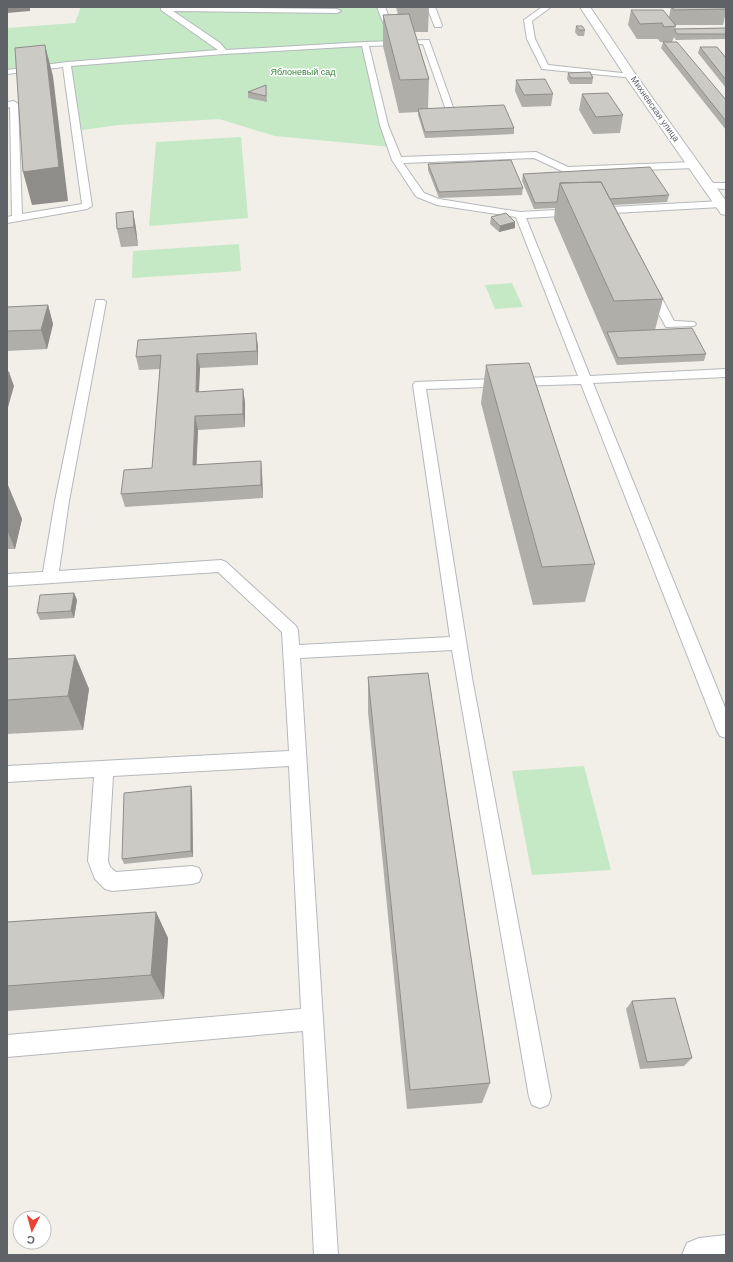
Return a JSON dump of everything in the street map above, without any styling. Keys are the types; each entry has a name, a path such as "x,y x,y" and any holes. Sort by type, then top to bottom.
{"street":[{"name":"Михневская улица","path":"584,7 724,207"},
{"path":"699,1255 726,1252"}],"lane":[{"path":"381,7 396,43"},
{"path":"431,7 438,25"},
{"path":"547,7 528,20 531,39 545,67 631,76"},
{"path":"164,8 337,12"},
{"path":"164,8 217,45 224,52"},
{"path":"7,72 67,64 224,52 426,42 450,110"},
{"path":"365,44 384,125 397,160 420,195 437,202 520,215 609,210 724,207"},
{"path":"7,220 87,206 67,64"},
{"path":"7,105 14,104 17,218"},
{"path":"397,160 536,155 566,170 694,165"},
{"path":"709,186 726,186"},
{"path":"609,210 616,224"},
{"path":"520,215 726,731"},
{"path":"645,278 670,325 690,324"},
{"path":"50,577 62,502 100,302"},
{"path":"540,1097 464,678 419,385 585,380 726,373"},
{"path":"7,580 221,566 290,630 326,1255"},
{"path":"291,652 459,643"},
{"path":"7,774 298,758"},
{"path":"104,769 98,861 102,873 112,882 192,875"},
{"path":"7,1046 312,1019"}],"green space":[{"name":"Яблоневый сад","path":"81,7 382,7 396,43 366,44 392,147 275,136 219,119 118,125 76,131 67,65 7,72 7,28 75,23"},
{"path":"241,137 248,218 149,226 156,142"},
{"path":"239,244 241,271 132,278 133,251"},
{"path":"512,283 523,307 495,309 485,285"},
{"path":"584,766 611,870 532,875 512,771"}],"building":[{"path":"672,7 725,7 726,9 674,10"},
{"path":"631,10 663,10 676,26 664,27 662,23 640,24"},
{"path":"409,14 429,79 400,80 383,15"},
{"path":"576,26 582,26 585,30 579,30"},
{"path":"726,28 726,34 677,34 675,31 675,29"},
{"path":"663,42 677,42 726,100 726,121"},
{"path":"45,45 59,167 23,172 15,48"},
{"path":"700,47 717,47 726,58 726,80"},
{"path":"590,72 593,78 571,78 568,73"},
{"path":"545,79 553,94 524,95 516,80"},
{"path":"266,85 266,96 248,92"},
{"path":"608,93 623,115 596,117 582,94"},
{"path":"504,105 514,128 425,132 418,109"},
{"path":"511,160 523,188 439,192 428,164"},
{"path":"650,167 669,195 610,199 601,182 560,183 557,202 535,203 523,174"},
{"path":"601,182 663,299 614,301 560,183"},
{"path":"133,211 134,227 117,229 116,213"},
{"path":"506,213 515,222 500,226 491,217"},
{"path":"48,305 41,330 7,331 7,307"},
{"path":"692,328 706,354 618,358 607,332"},
{"path":"256,333 257,351 197,354 196,392 243,389 243,414 195,416 193,465 261,461 261,485 121,494 124,470 152,468 161,355 136,357 138,340"},
{"path":"529,363 595,564 542,567 486,365"},
{"path":"74,593 71,611 37,613 40,595"},
{"path":"75,655 68,696 7,700 7,659"},
{"path":"428,673 490,1083 410,1090 368,677"},
{"path":"191,786 191,851 122,859 124,793"},
{"path":"156,912 151,975 7,986 7,922"},
{"path":"675,998 692,1058 647,1062 632,1001"}]}
